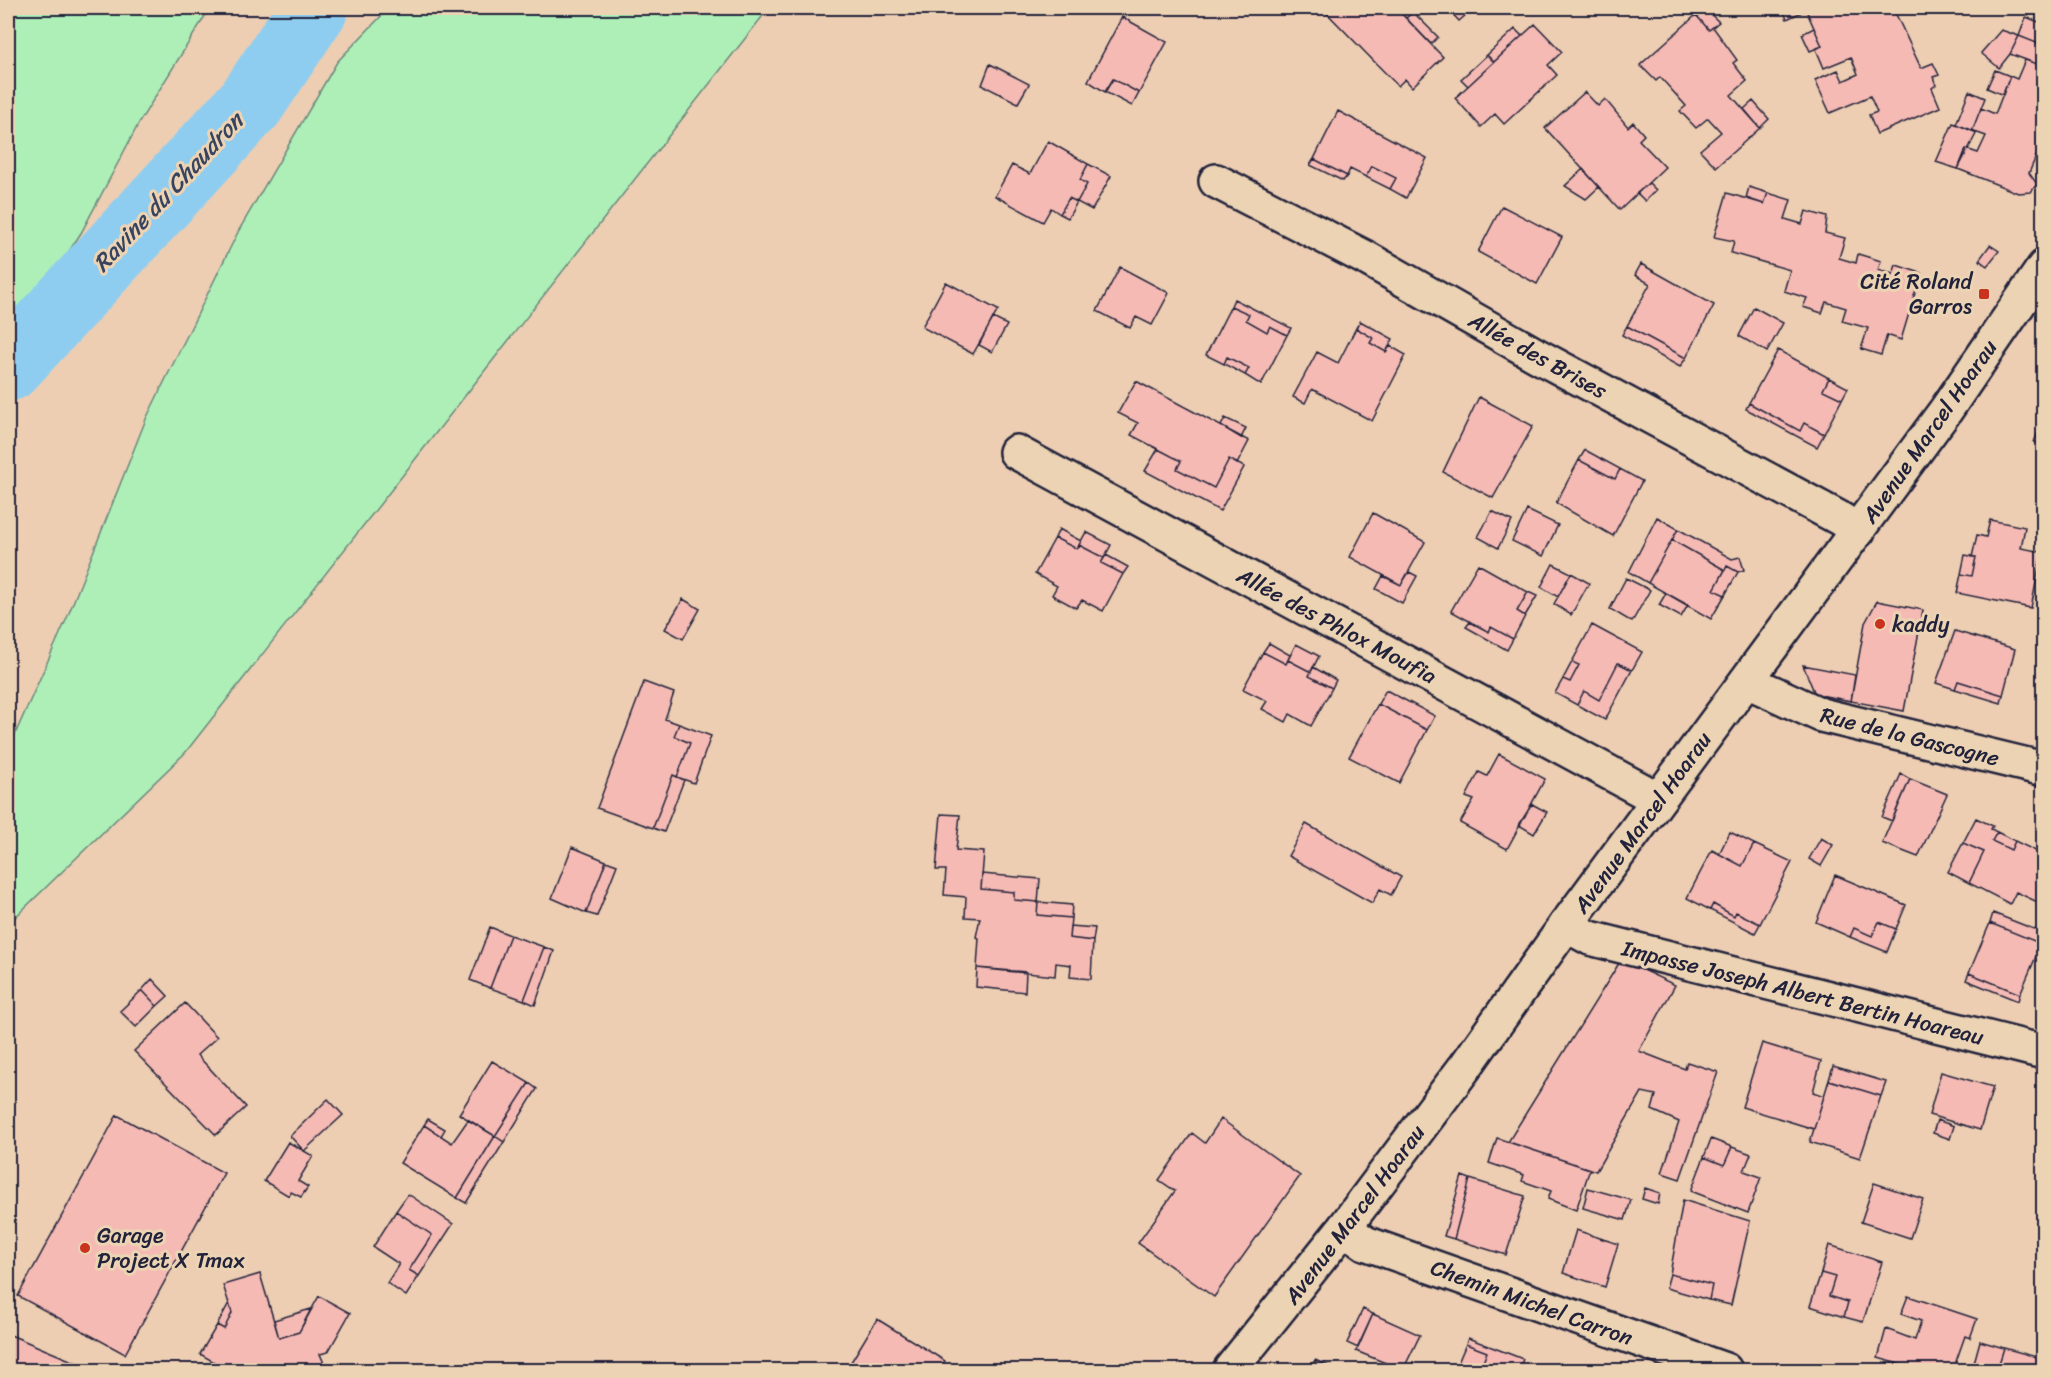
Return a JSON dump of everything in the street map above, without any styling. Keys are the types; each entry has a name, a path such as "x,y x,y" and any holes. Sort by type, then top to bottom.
{"street":[{"name":"Allée des Brises","path":"1216,181 1366,258 1536,355 1839,518 1858,531"},
{"name":"Avenue Marcel Hoarau","path":"1230,1371 1344,1228 1465,1067 1658,799 1946,410 2043,267"},
{"name":"Allée des Phlox Moufia","path":"1016,452 1658,799"},
{"name":"Rue de la Gascogne","path":"1747,681 1821,715 2043,769"},
{"name":"Impasse Joseph Albert Bertin Hoareau","path":"1566,925 1590,939 2043,1052"},
{"name":"Chemin Michel Carron","path":"1344,1228 1365,1243 1725,1371"}],"green space":[{"path":"8,8 210,8 140,121 81,233 56,271 8,322"},
{"path":"389,8 769,8 185,753 8,924 8,750 67,618 146,419 239,230 337,62"}],"building":[{"path":"1322,8 1396,8 1443,57 1412,87 1405,79 1398,86"},
{"path":"1396,8 1409,8 1413,12 1406,18"},
{"path":"1447,8 1474,8 1459,21"},
{"path":"1704,8 1719,22 1709,30 1696,15"},
{"path":"1782,8 1893,8 1921,68 1933,63 1939,75 1933,77 1936,85 1932,88 1940,107 1877,134 1869,115 1877,112 1870,96 1830,113 1815,80 1838,70 1843,81 1858,74 1851,57 1824,68 1816,49 1822,46 1806,10 1787,19"},
{"path":"1413,12 1438,37 1431,44 1406,18"},
{"path":"1696,15 1709,30 1713,27 1737,60 1733,63 1747,81 1731,95 1760,128 1716,167 1700,150 1721,132 1708,118 1696,128 1680,111 1686,106 1660,77 1656,81 1640,65"},
{"path":"1122,17 1167,42 1139,93 1113,79 1105,92 1088,81"},
{"path":"2026,17 2044,24 2044,46 2019,36"},
{"path":"1535,24 1562,52 1548,65 1557,75 1504,124 1495,114 1481,127 1455,98"},
{"path":"1814,28 1822,46 1810,51 1802,34"},
{"path":"1515,29 1522,36 1494,62 1487,55"},
{"path":"2001,30 2019,36 2010,54 1999,68 1981,53"},
{"path":"2019,36 2044,46 2037,64 2010,54"},
{"path":"2044,48 2044,138 2029,173 2037,184 2031,192 2018,193 1958,169 1966,149 1978,153 1986,136 1972,131 1981,108 1995,114 2010,76 2017,79 2025,60 2037,64"},
{"path":"1487,55 1494,62 1468,86 1461,79"},
{"path":"990,64 1029,84 1018,103 982,85"},
{"path":"1995,70 2010,76 2003,95 1987,88"},
{"path":"1113,79 1139,93 1132,106 1105,92"},
{"path":"1969,91 1985,98 1972,131 1956,124"},
{"path":"1585,92 1598,106 1605,99 1628,127 1633,122 1644,135 1639,140 1665,167 1620,210 1545,128"},
{"path":"1753,101 1769,119 1760,128 1744,109"},
{"path":"1338,111 1427,158 1406,198 1390,189 1396,178 1372,166 1366,177 1350,169 1347,176 1314,159"},
{"path":"1953,123 1977,132 1958,169 1936,162"},
{"path":"1048,141 1088,164 1080,180 1087,184 1077,202 1069,198 1060,214 1051,208 1043,222 995,196 1012,165 1030,174"},
{"path":"1314,159 1347,176 1343,181 1310,165"},
{"path":"1088,164 1111,176 1092,210 1077,202 1087,184 1080,180"},
{"path":"1372,166 1396,178 1390,189 1366,177"},
{"path":"1583,169 1599,187 1586,199 1565,186"},
{"path":"1649,183 1656,190 1645,201 1637,193"},
{"path":"1749,187 1768,193 1764,204 1746,198"},
{"path":"1727,193 1764,204 1768,193 1791,200 1785,219 1802,224 1806,211 1827,217 1825,233 1845,238 1839,258 1856,263 1858,254 1881,261 1878,270 1893,274 1896,265 1921,273 1901,340 1887,335 1881,355 1861,349 1868,328 1842,321 1846,308 1826,302 1822,313 1803,307 1807,298 1784,291 1790,270 1731,253 1734,241 1714,237"},
{"path":"1069,198 1077,202 1068,218 1060,214"},
{"path":"1502,206 1562,237 1537,284 1478,252"},
{"path":"1990,245 1999,251 1987,266 1979,260"},
{"path":"1641,264 1714,305 1686,358 1627,326 1650,284 1635,275"},
{"path":"1120,267 1169,293 1152,325 1136,317 1130,328 1097,311"},
{"path":"946,282 998,310 973,354 922,327"},
{"path":"1234,299 1291,328 1287,335 1270,326 1267,332 1246,320 1249,314 1231,306"},
{"path":"1231,306 1249,314 1246,320 1267,332 1270,326 1287,335 1261,385 1245,375 1249,368 1227,357 1224,364 1206,355"},
{"path":"1754,307 1783,323 1767,352 1739,336"},
{"path":"993,318 1007,325 992,352 979,345"},
{"path":"1360,321 1393,339 1386,352 1370,343 1373,338 1356,328"},
{"path":"1627,326 1686,358 1680,367 1622,335"},
{"path":"1356,328 1373,338 1370,343 1386,352 1390,346 1406,355 1372,421 1312,389 1305,403 1293,397 1317,352 1338,363"},
{"path":"1778,350 1829,378 1823,390 1842,399 1824,434 1804,423 1800,431 1749,403"},
{"path":"1227,357 1249,368 1245,375 1224,364"},
{"path":"1829,378 1848,388 1842,399 1823,390"},
{"path":"1136,381 1249,441 1237,464 1229,459 1214,488 1177,469 1181,461 1131,435 1138,423 1118,413"},
{"path":"1479,397 1533,426 1493,498 1443,472"},
{"path":"1749,403 1800,431 1804,423 1824,434 1817,447 1746,409"},
{"path":"1225,418 1246,428 1241,438 1221,426"},
{"path":"2044,419 2044,445 2034,442"},
{"path":"1158,449 1181,461 1177,469 1214,488 1229,459 1244,467 1220,511 1145,471"},
{"path":"1585,450 1620,469 1615,479 1579,460"},
{"path":"1579,460 1615,479 1620,469 1642,481 1613,536 1556,503"},
{"path":"1527,510 1558,525 1543,556 1512,541"},
{"path":"1492,511 1512,521 1498,548 1478,537"},
{"path":"1373,513 1425,542 1401,585 1350,557"},
{"path":"1657,517 1678,529 1648,583 1629,572"},
{"path":"1990,520 2025,527 2021,548 2042,552 2031,608 1957,593 1961,574 1972,576 1976,557 1972,557 1977,535 1986,537"},
{"path":"1059,529 1081,541 1077,549 1055,538"},
{"path":"1678,529 1732,559 1740,557 1744,570 1738,572 1727,566 1725,570 1672,540"},
{"path":"1086,532 1111,545 1104,558 1079,545"},
{"path":"1055,538 1077,549 1079,545 1104,558 1101,563 1123,574 1103,611 1082,600 1076,608 1052,595 1057,586 1035,574"},
{"path":"1672,540 1725,570 1714,590 1725,595 1711,619 1648,583"},
{"path":"1106,555 1128,567 1123,574 1101,563"},
{"path":"1965,555 1976,557 1972,576 1961,574"},
{"path":"1478,564 1528,592 1517,611 1525,616 1513,639 1491,627 1489,632 1451,611"},
{"path":"1553,564 1571,573 1558,597 1541,587"},
{"path":"1727,566 1738,572 1725,595 1714,590"},
{"path":"1409,572 1417,576 1402,603 1376,589 1383,576 1401,585"},
{"path":"1571,573 1589,583 1571,615 1554,604"},
{"path":"1626,578 1650,590 1632,622 1610,609"},
{"path":"1528,592 1537,596 1525,616 1517,611"},
{"path":"1666,593 1688,605 1681,617 1659,605"},
{"path":"683,599 700,609 683,639 665,629"},
{"path":"1877,601 1923,610 1904,711 1851,701 1865,623"},
{"path":"1470,622 1489,632 1491,627 1513,639 1507,650 1466,627"},
{"path":"1592,625 1642,652 1632,670 1618,663 1599,700 1584,691 1577,705 1555,693 1563,679 1570,682 1579,665 1572,662"},
{"path":"1955,631 2015,649 2003,695 1958,681 1955,689 1936,683"},
{"path":"1269,643 1290,655 1286,664 1263,652"},
{"path":"1296,644 1319,656 1311,672 1288,660"},
{"path":"1263,652 1286,664 1288,660 1311,672 1309,676 1332,688 1311,726 1290,714 1286,722 1262,709 1267,701 1243,689"},
{"path":"1572,662 1579,665 1570,682 1563,679"},
{"path":"1618,663 1632,670 1605,720 1577,705 1584,691 1599,700"},
{"path":"1803,665 1855,675 1851,701 1815,694"},
{"path":"1313,667 1336,680 1332,688 1309,676"},
{"path":"1958,681 2003,695 2001,703 1955,689"},
{"path":"644,682 674,693 665,719 679,724 674,736 690,743 677,777 673,775 653,828 597,808"},
{"path":"1386,690 1435,716 1427,730 1378,704"},
{"path":"1378,704 1427,730 1399,783 1349,757"},
{"path":"679,724 711,736 694,783 677,777 690,743 674,736"},
{"path":"1499,754 1545,779 1507,849 1460,823 1474,800 1466,797 1479,772 1487,776"},
{"path":"1901,774 1910,779 1892,821 1882,817"},
{"path":"673,775 684,780 664,832 653,828"},
{"path":"1910,779 1947,794 1918,857 1882,843"},
{"path":"1532,804 1547,812 1534,834 1519,825"},
{"path":"941,814 960,815 956,850 984,852 981,889 1014,892 1014,900 1038,902 1037,915 1071,918 1069,938 1093,941 1091,979 1070,977 1071,965 1056,963 1055,976 977,968 979,938 976,937 980,918 965,917 966,897 944,895 946,870 936,870"},
{"path":"1976,818 1993,826 1991,829 1997,832 1992,841 2011,850 2015,841 2044,855 2044,905 2016,892 2010,904 1969,883 1984,852 1963,843"},
{"path":"1306,824 1401,877 1391,895 1380,889 1372,903 1288,856"},
{"path":"1730,832 1754,844 1742,866 1719,854"},
{"path":"1997,832 2015,841 2011,850 1992,841"},
{"path":"1821,838 1833,845 1821,866 1809,859"},
{"path":"1963,843 1984,852 1969,883 1948,872"},
{"path":"1754,844 1792,862 1760,924 1736,912 1734,916 1713,904 1710,910 1687,898 1712,850 1742,866"},
{"path":"572,847 606,861 586,913 552,898"},
{"path":"606,861 617,865 597,916 586,913"},
{"path":"982,874 1040,879 1038,902 1014,900 1014,892 981,889"},
{"path":"1835,875 1906,905 1896,929 1879,922 1872,936 1854,928 1850,937 1816,922"},
{"path":"1038,902 1072,905 1071,918 1037,915"},
{"path":"1713,904 1734,916 1736,912 1760,924 1755,933 1710,910"},
{"path":"1993,913 2044,933 2040,947 2037,942 1990,923"},
{"path":"1879,922 1896,929 1887,952 1850,937 1854,928 1872,936"},
{"path":"1990,923 2037,942 2040,947 2020,994 1969,973"},
{"path":"1070,926 1095,928 1093,941 1069,938"},
{"path":"490,927 510,935 490,988 470,980"},
{"path":"510,935 544,947 524,1000 490,988"},
{"path":"544,947 554,951 535,1005 524,1000"},
{"path":"1621,960 1675,985 1639,1051 1685,1069 1687,1062 1718,1072 1680,1179 1662,1173 1679,1122 1652,1110 1656,1095 1642,1092 1596,1171 1508,1142"},
{"path":"977,968 1026,972 1025,992 976,987"},
{"path":"1969,973 2020,994 2018,1001 1966,980"},
{"path":"152,979 168,996 157,1006 142,990"},
{"path":"142,990 157,1006 136,1027 120,1011"},
{"path":"185,1003 217,1037 197,1055 246,1107 216,1135 134,1051"},
{"path":"1762,1043 1821,1061 1813,1092 1824,1096 1814,1129 1742,1107"},
{"path":"492,1061 529,1083 495,1136 459,1114"},
{"path":"1833,1066 1886,1082 1881,1096 1829,1080"},
{"path":"1941,1072 1993,1087 1980,1130 1929,1115"},
{"path":"1829,1080 1881,1096 1860,1158 1810,1142"},
{"path":"529,1083 537,1089 504,1142 495,1136"},
{"path":"328,1099 343,1115 304,1151 290,1136"},
{"path":"117,1115 224,1173 125,1354 18,1296"},
{"path":"428,1119 445,1129 441,1136 424,1125"},
{"path":"1221,1119 1300,1176 1214,1297 1138,1243 1175,1191 1159,1180 1192,1133 1205,1143"},
{"path":"468,1120 495,1136 457,1198 400,1163 424,1125 452,1143"},
{"path":"1937,1120 1954,1126 1950,1139 1933,1133"},
{"path":"495,1136 504,1142 466,1203 457,1198"},
{"path":"1497,1138 1590,1169 1576,1210 1548,1199 1551,1191 1522,1181 1524,1175 1489,1163"},
{"path":"1711,1139 1732,1147 1724,1165 1704,1157"},
{"path":"288,1142 313,1156 298,1181 308,1187 301,1197 291,1192 289,1196 264,1181"},
{"path":"1732,1147 1751,1154 1744,1171 1761,1177 1748,1213 1691,1191 1704,1157 1724,1165"},
{"path":"1462,1176 1470,1179 1454,1239 1444,1236"},
{"path":"1470,1179 1525,1196 1506,1255 1454,1239"},
{"path":"1874,1183 1923,1199 1910,1238 1861,1222"},
{"path":"1588,1188 1631,1200 1625,1220 1583,1208"},
{"path":"1645,1188 1660,1193 1658,1204 1642,1199"},
{"path":"408,1194 453,1224 419,1276 409,1270 432,1235 396,1211"},
{"path":"1683,1200 1750,1221 1731,1305 1709,1300 1712,1285 1670,1274"},
{"path":"396,1211 432,1235 409,1270 419,1276 406,1296 387,1283 399,1264 373,1247"},
{"path":"1576,1230 1618,1244 1605,1287 1563,1273"},
{"path":"1829,1245 1882,1262 1863,1322 1844,1317 1848,1302 1829,1296 1835,1277 1821,1273"},
{"path":"1821,1273 1835,1277 1829,1296 1848,1302 1844,1317 1810,1306"},
{"path":"260,1274 279,1338 299,1332 319,1296 350,1313 328,1352 320,1354 327,1370 268,1370 262,1367 261,1370 228,1370 200,1354 217,1325 224,1329 232,1313 223,1285"},
{"path":"1670,1274 1712,1285 1709,1300 1666,1288"},
{"path":"1908,1296 1977,1319 1970,1338 1965,1336 1953,1370 1920,1370 1878,1358 1886,1329 1915,1340 1921,1321 1901,1314"},
{"path":"229,1303 232,1313 224,1329 217,1325"},
{"path":"311,1309 299,1332 279,1338 274,1320"},
{"path":"1363,1309 1373,1314 1358,1348 1347,1343"},
{"path":"1373,1314 1420,1335 1403,1370 1356,1351"},
{"path":"877,1319 945,1361 939,1370 854,1370 848,1367"},
{"path":"8,1334 94,1370 8,1370"},
{"path":"1468,1338 1523,1359 1519,1370 1495,1370 1482,1365 1487,1352 1466,1344"},
{"path":"1980,1341 2004,1348 1997,1370 1972,1370"},
{"path":"1466,1344 1487,1352 1482,1365 1495,1370 1455,1370"},
{"path":"2004,1348 2044,1359 2044,1370 1997,1370"},
{"path":"1315,1360 1338,1370 1309,1370"}],"waterway":[{"name":"Ravine du Chaudron","path":"8,367 251,103 314,8"}],"place":[{"name":"Cité Roland Garros","path":"1984,294"},
{"name":"kaddy","path":"1880,624"},
{"name":"Garage Project X Tmax","path":"85,1248"}]}
